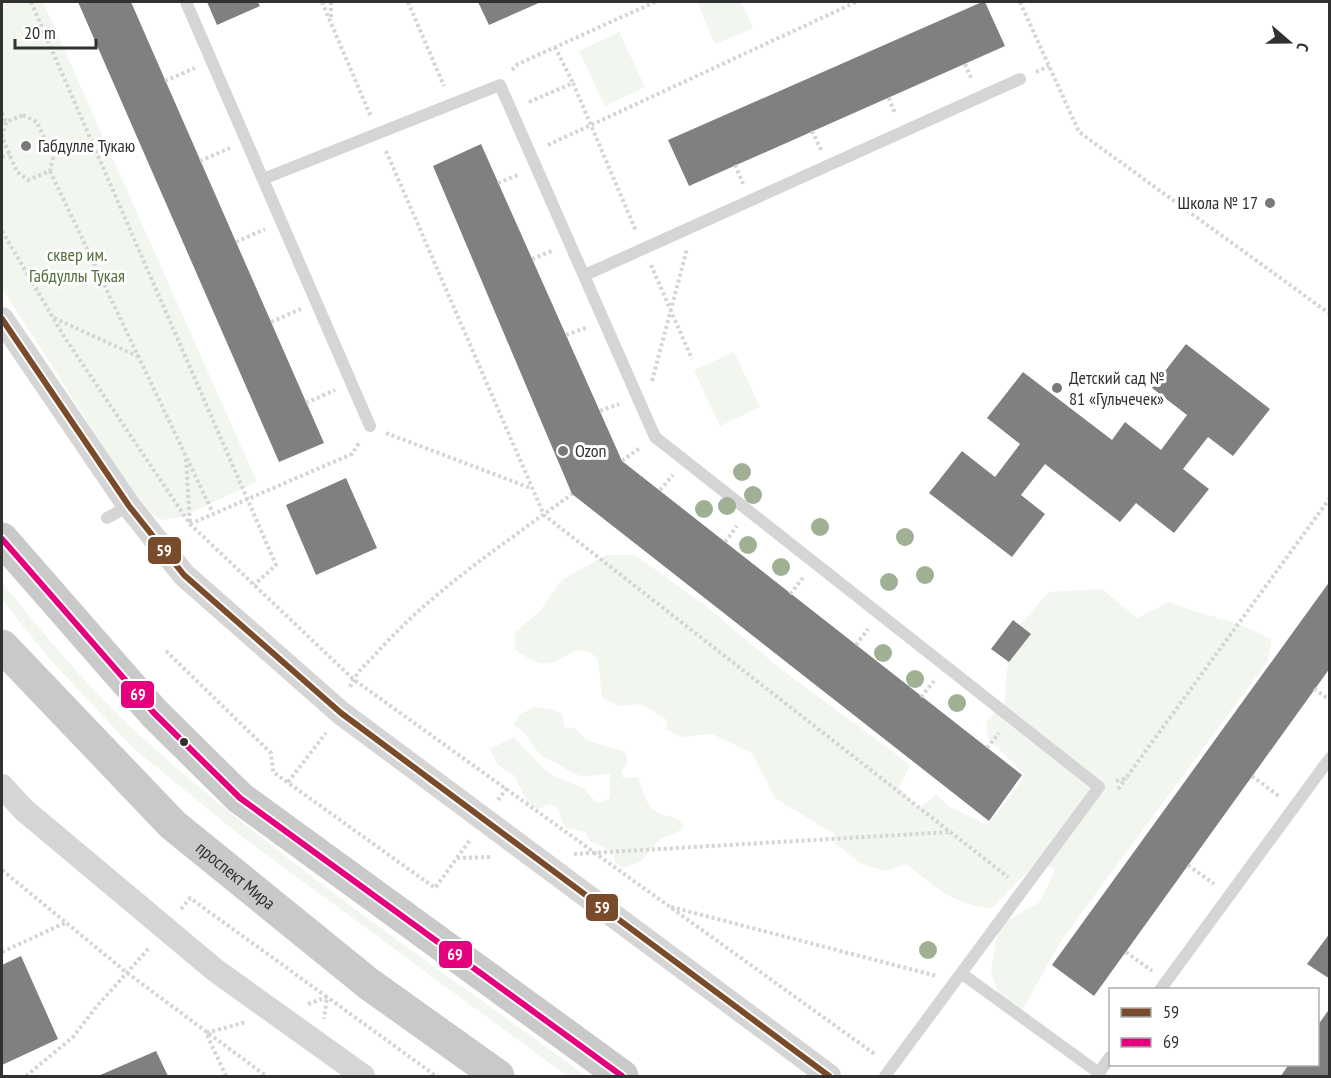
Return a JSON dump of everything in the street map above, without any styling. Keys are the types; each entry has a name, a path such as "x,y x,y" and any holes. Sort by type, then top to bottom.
{"main road":[{"path":"2,538 154,713 240,798 622,1077"},
{"name":"проспект Мира","path":"2,646 173,825 369,984 498,1077"}],"street":[{"path":"4,331 129,506 184,575 341,713 829,1077"},
{"path":"2,786 24,810 207,963 363,1077"}],"lane":[{"path":"186,2 370,426"},
{"path":"585,275 1020,79"},
{"path":"263,179 500,85 655,437 1099,787 885,1077"},
{"path":"107,518 129,506"},
{"path":"1163,985 1329,758"},
{"path":"961,973 1099,1073 1109,1058"}],"path":[{"path":"31,2 276,565 254,585"},
{"path":"322,2 543,515 1024,890"},
{"path":"331,2 331,24"},
{"path":"408,2 452,104"},
{"path":"500,85 518,64 655,2"},
{"path":"531,153 856,2"},
{"path":"1020,2 1079,132 1329,314"},
{"path":"555,47 573,83 692,359"},
{"path":"165,81 211,61"},
{"path":"512,110 573,83"},
{"path":"2,113 6,122 2,137 17,172 28,180 50,171"},
{"path":"6,122 23,115 37,122 53,158 50,171 213,513"},
{"path":"200,161 246,141"},
{"path":"2,157 9,154"},
{"path":"236,242 281,222"},
{"path":"644,411 693,227"},
{"path":"2,231 52,318 190,524 353,679 880,1057"},
{"path":"271,322 316,302"},
{"path":"52,318 138,356"},
{"path":"306,402 351,383"},
{"path":"190,524 352,454 370,426 532,489"},
{"path":"186,457 190,524"},
{"path":"353,679 385,643 437,594 572,494"},
{"path":"1112,797 1329,498"},
{"path":"166,651 271,753 273,772 435,888 507,788"},
{"path":"1314,689 1329,700"},
{"path":"1252,776 1294,807"},
{"path":"1099,787 1126,778"},
{"path":"593,853 951,832"},
{"path":"457,858 501,856"},
{"path":"1188,865 1230,895"},
{"path":"2,870 126,972 267,1077"},
{"path":"668,906 940,977"},
{"path":"206,910 318,990"},
{"path":"2,952 65,923"},
{"path":"1126,952 1163,985"},
{"path":"26,1077 73,1037 126,972"},
{"path":"327,997 436,1077"}],"green space":[{"name":"сквер им. Габдуллы Тукая","path":"2,2 43,2 257,482 181,517 162,520 145,512 2,288"},
{"path":"697,2 741,2 753,28 715,44"},
{"path":"619,32 645,87 605,106 579,51"},
{"path":"734,352 760,407 720,426 694,370"},
{"path":"606,555 635,555 702,603 781,669 892,751 910,766 899,787 919,809 936,795 950,807 988,825 1025,775 988,738 986,721 1005,704 1006,675 1016,629 1049,592 1102,589 1137,618 1169,602 1249,628 1272,641 1267,662 1060,942 1023,1009 1004,1013 991,971 998,931 1003,923 1040,902 1055,870 1046,865 1035,864 992,908 967,903 946,894 907,864 885,871 861,864 836,844 833,829 832,833 775,798 752,753 712,734 680,737 666,729 667,720 642,704 619,706 602,698 598,659 590,652 576,650 545,664 532,660 515,650 515,632 540,611 562,580"},
{"path":"2,582 106,703 197,785 305,872 586,1076 567,1076 241,836 133,748 46,655 2,599"},
{"path":"535,707 552,709 563,714 564,727 575,728 585,739 625,752 628,762 621,772 623,778 637,777 646,800 652,808 678,820 684,826 673,835 660,840 638,863 622,868 614,860 613,852 590,841 585,832 565,828 558,809 550,804 538,809 527,802 515,776 497,764 490,749 514,737 542,767 554,776 583,788 598,804 610,798 610,774 582,776 573,773 541,755 526,735 513,725 520,714"}],"building":[{"path":"78,2 131,2 324,443 279,462"},
{"path":"207,2 258,2 260,6 217,25"},
{"path":"478,2 541,2 489,25"},
{"path":"985,2 1005,46 689,186 668,140"},
{"path":"481,144 622,461 1022,775 989,821 572,494 433,166"},
{"path":"1186,344 1270,409 1233,456 1208,437 1183,469 1209,489 1174,533 1136,503 1120,522 1045,464 1021,495 1045,514 1012,557 929,493 962,451 995,477 1020,444 987,418 1023,372 1112,440 1125,422 1161,450 1187,415 1152,388"},
{"path":"346,478 377,548 316,575 286,505"},
{"path":"1330,581 1330,668 1094,996 1052,965"},
{"path":"1013,620 1031,634 1009,662 991,649"},
{"path":"1330,933 1330,979 1307,964"},
{"path":"21,956 58,1039 2,1065 2,965"},
{"path":"1330,1008 1330,1076 1281,1076 1288,1066 1319,1066 1319,1024"},
{"path":"156,1051 168,1076 98,1076"}],"transit line":[{"name":"59","path":"2,319 129,506 184,575 341,713 829,1076"},
{"name":"69","path":"2,539 154,713 240,798 622,1076"}],"place":[{"name":"Габдулле Тукаю","path":"26,146"},
{"name":"Школа № 17","path":"1270,203"},
{"name":"Детский сад № 81 «Гульчечек»","path":"1057,388"},
{"name":"Ozon","path":"563,451"}]}
